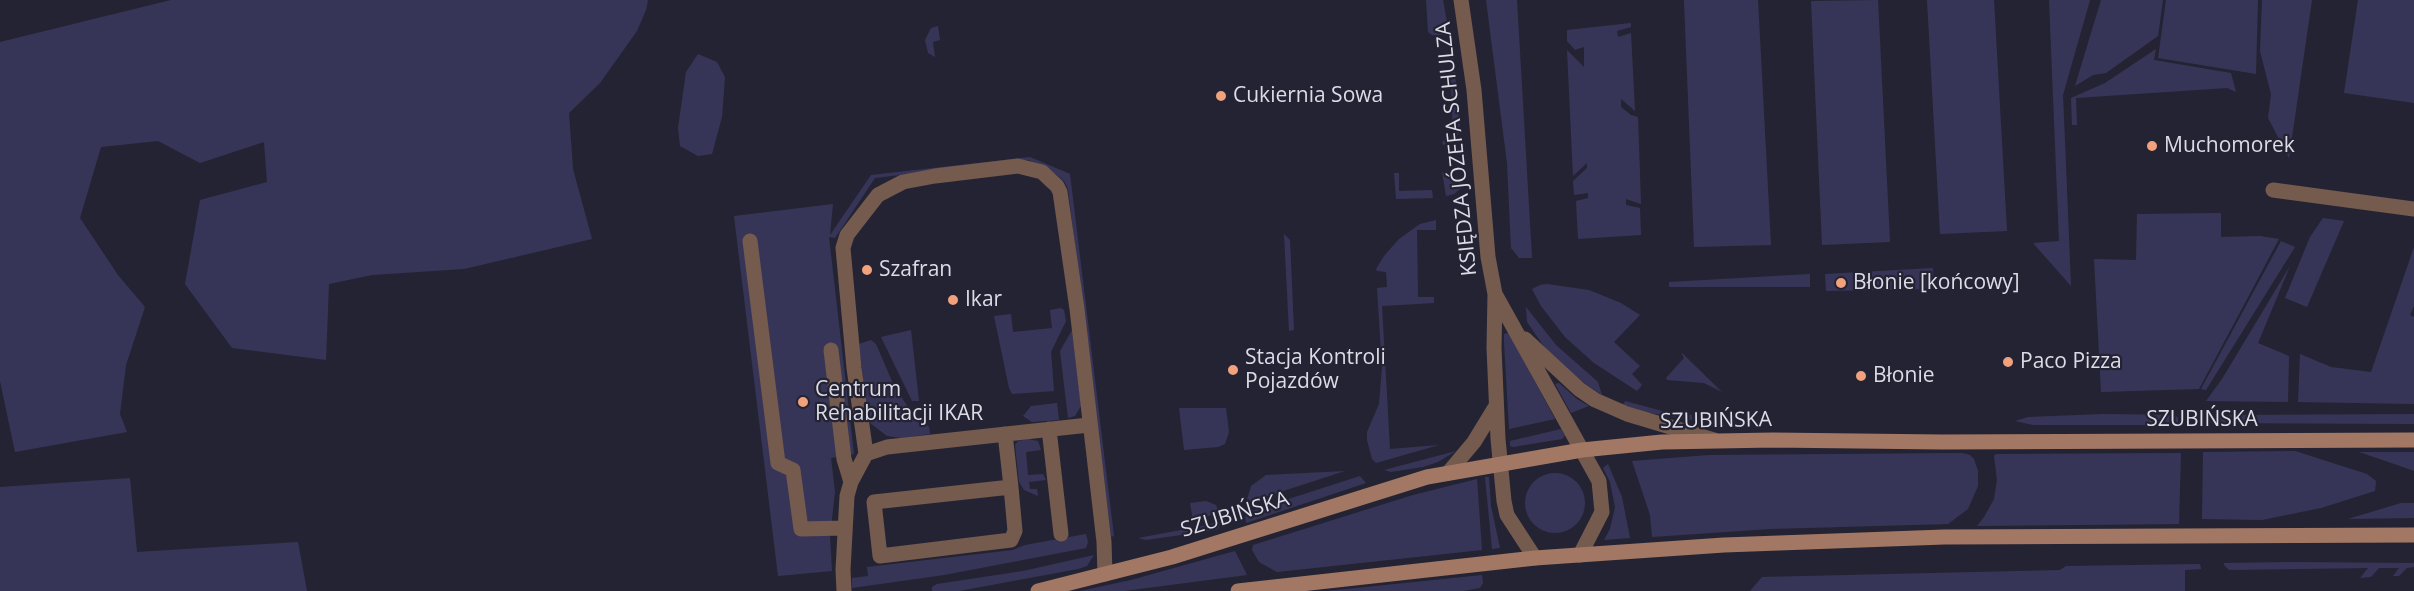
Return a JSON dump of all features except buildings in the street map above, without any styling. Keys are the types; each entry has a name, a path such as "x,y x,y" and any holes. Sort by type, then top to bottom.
{"main road":[{"name":"SZUBIŃSKA","path":"1038,591 1232,538 1427,477 1501,462 1582,450 1662,442 1719,441 2414,440"},
{"path":"1238,591 1535,558 1724,545 1944,537 2414,535"}],"street":[{"name":"KSIĘDZA JÓZEFA SCHULZA","path":"1461,0 1474,90 1488,256 1495,294 1496,406 1504,501 1507,514 1535,558"},
{"path":"844,591 847,496 851,482 866,454 854,368 844,241 878,195 903,182 947,174 1018,166 1042,172 1057,186 1077,309 1104,542 1105,574"},
{"path":"2273,190 2414,209"},
{"path":"750,241 778,463 793,470 801,529 845,528"},
{"name":"KSIĘDZA JÓZEFA SCHULZA","path":"1495,294 1582,450"},
{"name":"KSIĘDZA JÓZEFA SCHULZA","path":"1516,331 1578,388 1595,400 1627,414 1719,441"},
{"path":"831,350 844,459 851,482"},
{"path":"1448,473 1474,442 1496,406"},
{"path":"866,454 886,447 1089,425"},
{"path":"1049,429 1061,534"},
{"path":"1005,434 1011,487 1015,531 1011,540 880,556 874,502 1011,487"},
{"path":"1580,555 1602,512 1599,481 1582,450"}],"shaded area":[{"path":"171,0 648,0 637,31 600,83 569,113 573,169 592,239 464,269 372,275 329,284 326,360 232,348 185,284 200,200 267,182 264,142 200,163 158,141 101,147 80,218 118,275 145,307 126,365 120,414 127,432 15,452 0,381 0,42"},
{"path":"1426,0 1443,0 1454,61 1460,131 1454,141 1443,145 1442,142 1453,136 1449,35 1432,35 1428,32"},
{"path":"1486,0 1517,0 1532,258 1519,258 1511,248 1507,163"},
{"path":"1684,0 1758,0 1771,245 1694,247"},
{"path":"1878,0 1890,242 1822,245 1811,1"},
{"path":"1927,0 1994,0 2007,231 1940,234"},
{"path":"2049,0 2090,0 2063,95 2071,286 2033,243 2059,241"},
{"path":"2101,0 2163,0 2158,36 2106,73 2093,75 2075,86"},
{"path":"2166,0 2258,0 2256,74 2158,58"},
{"path":"2262,0 2312,0 2289,158 2268,118 2271,94 2260,51"},
{"path":"2358,0 2414,0 2414,103 2344,93"},
{"path":"1631,23 1631,27 1617,31 1618,37 1631,33 1635,111 1621,99 1621,107 1631,115 1638,117 1641,204 1626,199 1626,205 1640,208 1641,235 1578,239 1576,201 1588,198 1588,193 1574,195 1573,181 1587,168 1587,163 1573,176 1567,50 1584,67 1584,47 1575,50 1567,41 1567,30"},
{"path":"938,26 940,40 933,42 935,57 928,53 925,40 931,28"},
{"path":"2156,49 2154,60 2231,73 2236,92 2227,88 2076,98 2077,125 2072,125 2071,98 2105,83"},
{"path":"698,54 717,62 725,77 722,117 712,154 698,156 680,146 678,128 686,72"},
{"name":"Centrum Rehabilitacji IKAR","path":"1030,157 1070,174 1114,536 1111,537 1068,189 1064,181 1048,168 1028,160 875,178 835,238 829,237 854,454 831,458 835,492 830,536 832,571 778,576 734,216 833,204 830,235 871,175"},
{"path":"1442,172 1461,179 1465,185 1454,194 1446,196"},
{"path":"1394,173 1399,173 1399,191 1432,190 1433,198 1396,199"},
{"path":"2221,213 2221,237 2260,236 2279,239 2199,389 2101,392 2094,259 2136,260 2137,214"},
{"path":"2323,218 2344,221 2307,307 2285,298 2310,237"},
{"path":"1436,220 1436,230 1417,230 1418,297 1434,297 1434,303 1382,306 1390,449 1439,445 1376,463 1372,459 1367,432 1379,404 1382,368 1377,288 1387,287 1386,272 1376,269 1399,239 1420,224"},
{"path":"1284,234 1290,240 1294,330 1289,331"},
{"path":"2281,241 2295,247 2206,390 2201,389"},
{"path":"2414,247 2414,306 2410,315 2414,317 2414,404 2298,402 2300,354 2331,367 2371,372"},
{"path":"2290,266 2258,343 2289,356 2288,402 2206,401 2222,379"},
{"path":"1933,268 1934,289 1826,291 1825,274"},
{"path":"1810,274 1810,287 1669,287 1669,282"},
{"path":"1547,284 1589,290 1621,303 1640,315 1614,342 1640,366 1632,374 1642,385 1637,391 1594,363 1565,337 1541,306 1532,289"},
{"path":"1526,307 1556,345 1598,382 1602,395 1574,376 1545,348 1527,322"},
{"path":"1061,308 1064,310 1066,321 1051,352 1054,391 1012,394 994,316 1011,314 1013,332 1052,328 1050,310"},
{"path":"911,330 919,401 912,401 881,337"},
{"path":"1072,330 1081,406 1075,416 1068,418 1060,351"},
{"path":"1508,333 1555,419 1509,429 1504,342 1504,334"},
{"path":"871,340 876,344 894,386 908,407 929,427 930,434 902,438 887,436 870,423 859,344"},
{"path":"1681,352 1722,392 1704,383 1667,380 1666,378 1684,358"},
{"path":"1559,383 1589,406 1571,413 1555,384"},
{"path":"1625,401 1666,412 1692,415 1692,420 1644,412 1623,405"},
{"path":"1057,403 1059,420 1032,422 1023,416 1031,406"},
{"path":"1179,408 1226,408 1229,432 1225,444 1218,447 1184,450"},
{"path":"2103,414 2175,415 2178,418 2178,425 2033,425 2015,421 2028,417"},
{"path":"2414,414 2414,424 2203,423 2211,417 2233,415"},
{"path":"1561,429 1565,436 1562,439 1510,446 1510,441"},
{"path":"1028,439 1038,441 1041,450 1026,452 1028,475 1043,474 1046,480 1029,482 1030,489 1037,489 1038,496 1024,490 1019,482 1015,445 1018,441"},
{"path":"1456,451 1438,462 1423,467 1391,472 1384,470"},
{"path":"2295,451 2367,474 2376,481 2375,491 2321,508 2262,520 2202,519 2203,452"},
{"path":"2359,452 2414,452 2414,471 2400,466"},
{"path":"1962,453 1974,459 1978,471 1978,486 1968,509 1948,524 1770,529 1652,537 1650,515 1632,461 1709,455"},
{"path":"2181,453 2179,524 1977,526 1994,499 1997,480 1994,456 1996,454"},
{"path":"1608,464 1622,497 1630,538 1604,540 1610,529 1615,507 1610,482 1603,468"},
{"path":"1345,471 1246,503 1251,486 1266,475"},
{"path":"1549,473 1561,473 1572,478 1580,486 1585,503 1583,515 1572,528 1561,533 1549,533 1538,528 1530,520 1525,509 1525,497 1530,486 1538,478"},
{"path":"1360,476 1366,483 1246,523 1245,513"},
{"path":"1485,477 1489,477 1491,506 1500,548 1492,549"},
{"path":"130,478 137,552 298,542 307,591 0,591 0,487"},
{"path":"1477,479 1482,550 1277,572 1259,562 1252,550 1253,545 1413,495"},
{"path":"1206,501 1216,505 1219,513 1193,520 1190,503"},
{"path":"2401,503 2414,503 2414,518 2348,519"},
{"path":"1220,520 1219,528 1216,530 1146,540 1138,538 1208,525"},
{"path":"1086,534 1088,542 1086,548 944,575 852,588 852,578 868,576 867,567 1013,550 1025,545"},
{"path":"1235,551 1247,575 1124,591 1080,591 1131,580"},
{"path":"1094,555 1087,566 1078,569 959,591 932,591 932,587 937,584 1023,571"},
{"path":"2224,563 2414,563 2414,567 2407,568 2399,576 2393,576 2399,568 2379,568 2371,577 2360,578 2368,568 2229,570 2224,565"},
{"path":"2200,564 2201,569 2185,570 2185,591 1750,591 1762,577 2060,570 2066,566"},
{"path":"1482,575 1483,583 1480,588 1463,591 1327,591"}],"place":[{"name":"Cukiernia Sowa","path":"1221,96"},
{"name":"Muchomorek","path":"2152,146"},
{"name":"Szafran","path":"867,270"},
{"name":"Błonie [końcowy]","path":"1841,283"},
{"name":"Ikar","path":"953,300"},
{"name":"Paco Pizza","path":"2008,362"},
{"name":"Stacja Kontroli Pojazdów","path":"1233,370"},
{"name":"Błonie","path":"1861,376"},
{"name":"Centrum Rehabilitacji IKAR","path":"803,402"}]}
